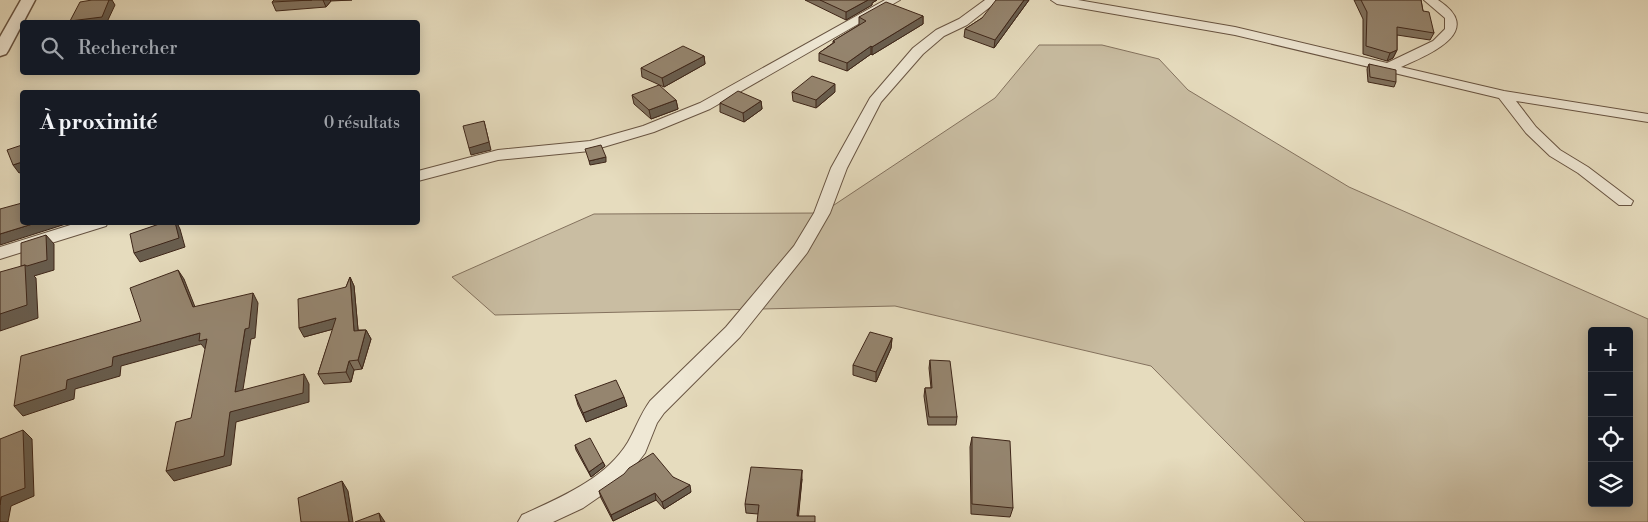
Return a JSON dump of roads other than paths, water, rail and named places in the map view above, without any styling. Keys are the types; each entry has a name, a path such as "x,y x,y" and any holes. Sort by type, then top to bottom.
{"street":[{"path":"0,51 28,0"},
{"path":"420,175 488,156 591,146 677,118 705,106 894,0"},
{"path":"530,522 575,501 617,472 637,447 648,420 657,407 733,332 801,249 822,213 839,168 875,101 918,51 940,33 963,22 993,0"},
{"path":"1057,0 1235,31 1504,95 1648,118"},
{"path":"1387,68 1445,38 1452,28 1452,21 1448,14 1430,0"},
{"path":"1504,95 1531,130 1555,154 1583,170 1625,201"},
{"path":"0,253 90,225"}]}
